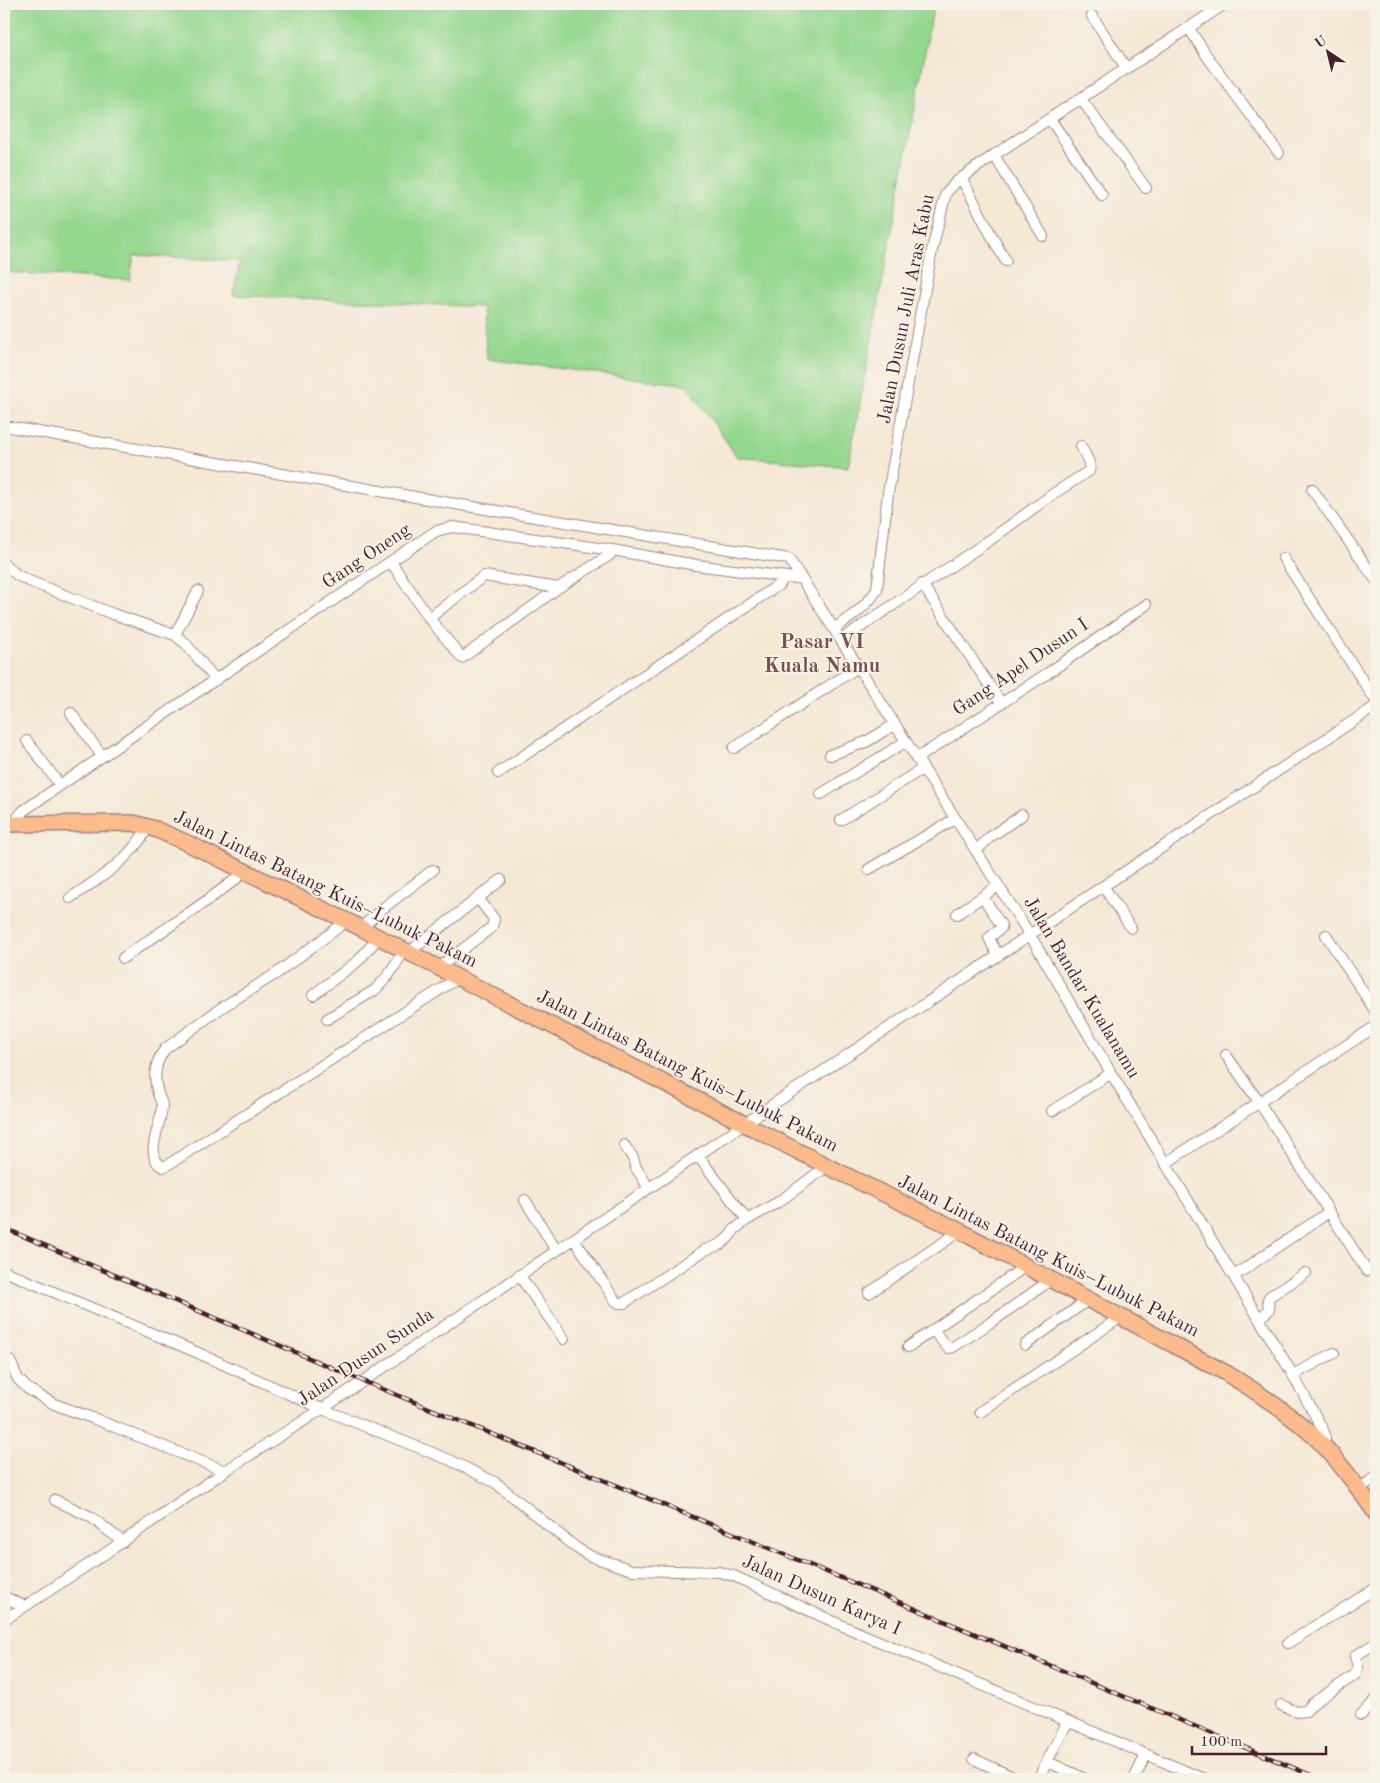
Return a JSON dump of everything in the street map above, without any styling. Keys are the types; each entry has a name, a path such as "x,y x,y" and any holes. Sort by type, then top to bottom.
{"highway":[{"name":"Jalan Lintas Batang Kuis–Lubuk Pakam","path":"9,824 133,823 148,827 246,871 354,925 960,1232 1217,1368 1255,1391 1322,1445 1359,1489 1376,1514"}],"street":[{"name":"Jalan Dusun Juli Aras Kabu","path":"834,629 872,598 877,589 888,493 932,250 946,193 950,186 1224,4"},
{"path":"1092,16 1127,69"},
{"path":"1188,27 1208,59 1279,153"},
{"path":"1081,99 1146,188"},
{"path":"1050,119 1102,195"},
{"path":"994,156 1043,236"},
{"path":"961,178 978,208 990,235 1006,261"},
{"name":"Jalan Bandar Kualanamu","path":"4,426 466,506 788,559 1030,935 1111,1073 1294,1374 1324,1432 1325,1439 1322,1445"},
{"path":"841,640 990,540 1053,494 1089,472 1089,464 1081,446"},
{"path":"1312,489 1376,580"},
{"name":"Gang Oneng","path":"9,824 102,756 436,531 453,527 612,550 696,566 802,579"},
{"path":"391,562 428,618 462,658 558,588 610,555 612,550"},
{"path":"1283,558 1376,701"},
{"path":"4,564 17,575 29,581 175,636 185,643 216,680"},
{"path":"428,618 484,576 558,588"},
{"path":"498,774 780,584 783,577"},
{"path":"922,584 1001,703"},
{"path":"175,636 198,591"},
{"name":"Gang Apel Dusun I","path":"916,759 1146,605"},
{"path":"859,610 867,621"},
{"path":"734,748 858,667"},
{"name":"Jalan Dusun Sunda","path":"4,1620 322,1409 745,1124 1376,706"},
{"path":"71,713 102,756"},
{"path":"830,755 866,742 894,725"},
{"path":"27,741 60,786"},
{"path":"822,794 905,742"},
{"path":"841,820 922,769"},
{"path":"976,851 990,837 1022,815"},
{"path":"869,869 955,819"},
{"path":"70,898 108,874 140,841 148,827"},
{"path":"433,870 382,909 221,1008 161,1053 155,1069 157,1089 162,1105 153,1152 154,1160 163,1166 186,1154 458,978"},
{"path":"123,958 214,897 246,871"},
{"path":"327,1020 375,990 406,952 501,880"},
{"path":"957,914 998,886"},
{"path":"1103,886 1131,928"},
{"path":"983,896 1001,925 1001,928 989,938 998,956"},
{"path":"438,968 492,927 494,919 478,898"},
{"path":"994,914 1009,904"},
{"path":"1326,935 1376,1012"},
{"path":"313,994 358,961 378,938"},
{"path":"1166,1164 1376,1026"},
{"path":"1226,1055 1260,1102 1367,1271"},
{"path":"1052,1111 1111,1073"},
{"path":"624,1145 649,1188"},
{"path":"698,1156 747,1220"},
{"path":"574,1239 615,1300 621,1304 705,1250 721,1244 735,1229 747,1220 780,1201 827,1166"},
{"path":"525,1200 556,1250"},
{"path":"1234,1276 1329,1212"},
{"path":"869,1293 960,1232"},
{"path":"908,1347 1026,1266"},
{"name":"Jalan Dusun Karya I","path":"4,1271 196,1352 322,1409 450,1460 496,1483 575,1547 590,1556 632,1570 719,1572 734,1576 843,1626 1146,1755 1189,1777 1204,1779"},
{"path":"1259,1319 1269,1310 1268,1299 1270,1296 1306,1272"},
{"path":"519,1275 564,1339"},
{"path":"933,1330 944,1346 948,1348 953,1347 1052,1280"},
{"path":"1025,1345 1088,1300"},
{"path":"980,1412 1121,1317"},
{"path":"1294,1374 1334,1353"},
{"path":"10,1362 18,1379 28,1389 54,1404 95,1418 226,1471"},
{"path":"1359,1489 1376,1477"},
{"path":"54,1500 91,1517 123,1542"},
{"path":"1288,1643 1376,1588"},
{"path":"4,1597 24,1606"},
{"path":"1281,1705 1297,1712 1306,1711 1312,1704 1356,1674 1358,1667 1355,1656 1376,1643"},
{"path":"1361,1714 1376,1700"},
{"path":"1038,1779 1068,1722"},
{"path":"1134,1779 1146,1755"},
{"path":"974,1759 1016,1779"},
{"path":"1048,1762 1085,1779"}],"green space":[{"path":"4,4 934,4 848,467 737,457 687,385 487,359 483,307 233,295 240,261 134,255 130,280 4,272"}],"railway":[{"path":"4,1228 363,1381 880,1594 1320,1779"}],"district":[{"name":"Pasar VI Kuala Namu","path":"822,654"}]}
